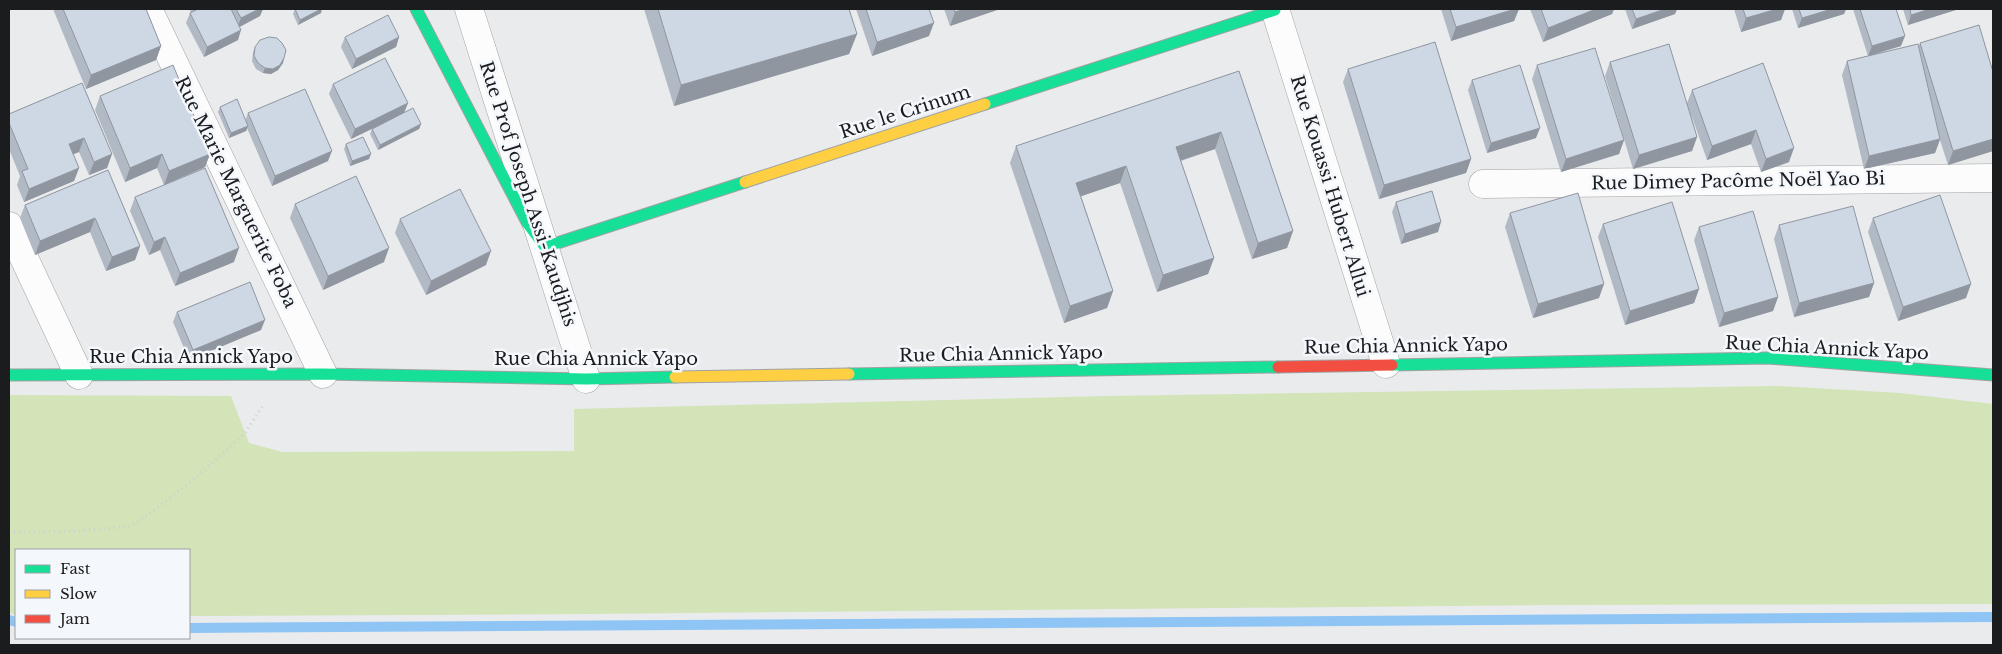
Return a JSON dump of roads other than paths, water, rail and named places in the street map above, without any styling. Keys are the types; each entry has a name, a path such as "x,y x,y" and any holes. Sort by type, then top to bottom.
{"street":[{"name":"Rue Marie Marguerite Foba","path":"148,9 324,374"},
{"path":"416,9 528,224 545,247"},
{"name":"Rue Prof Joseph Assi-Kaudjhis","path":"469,9 586,379"},
{"name":"Rue le Crinum","path":"545,247 1275,9"},
{"name":"Rue Kouassi Hubert Allui","path":"1275,9 1386,364"},
{"name":"Rue Dimey Pacôme Noël Yao Bi","path":"1483,184 1993,178"},
{"path":"9,226 79,375"},
{"name":"Rue Chia Annick Yapo","path":"9,375 283,376 324,374 586,379 1768,358 1993,375"}],"waterway":[{"path":"190,628 1993,617"},
{"path":"9,620 15,622"}]}
